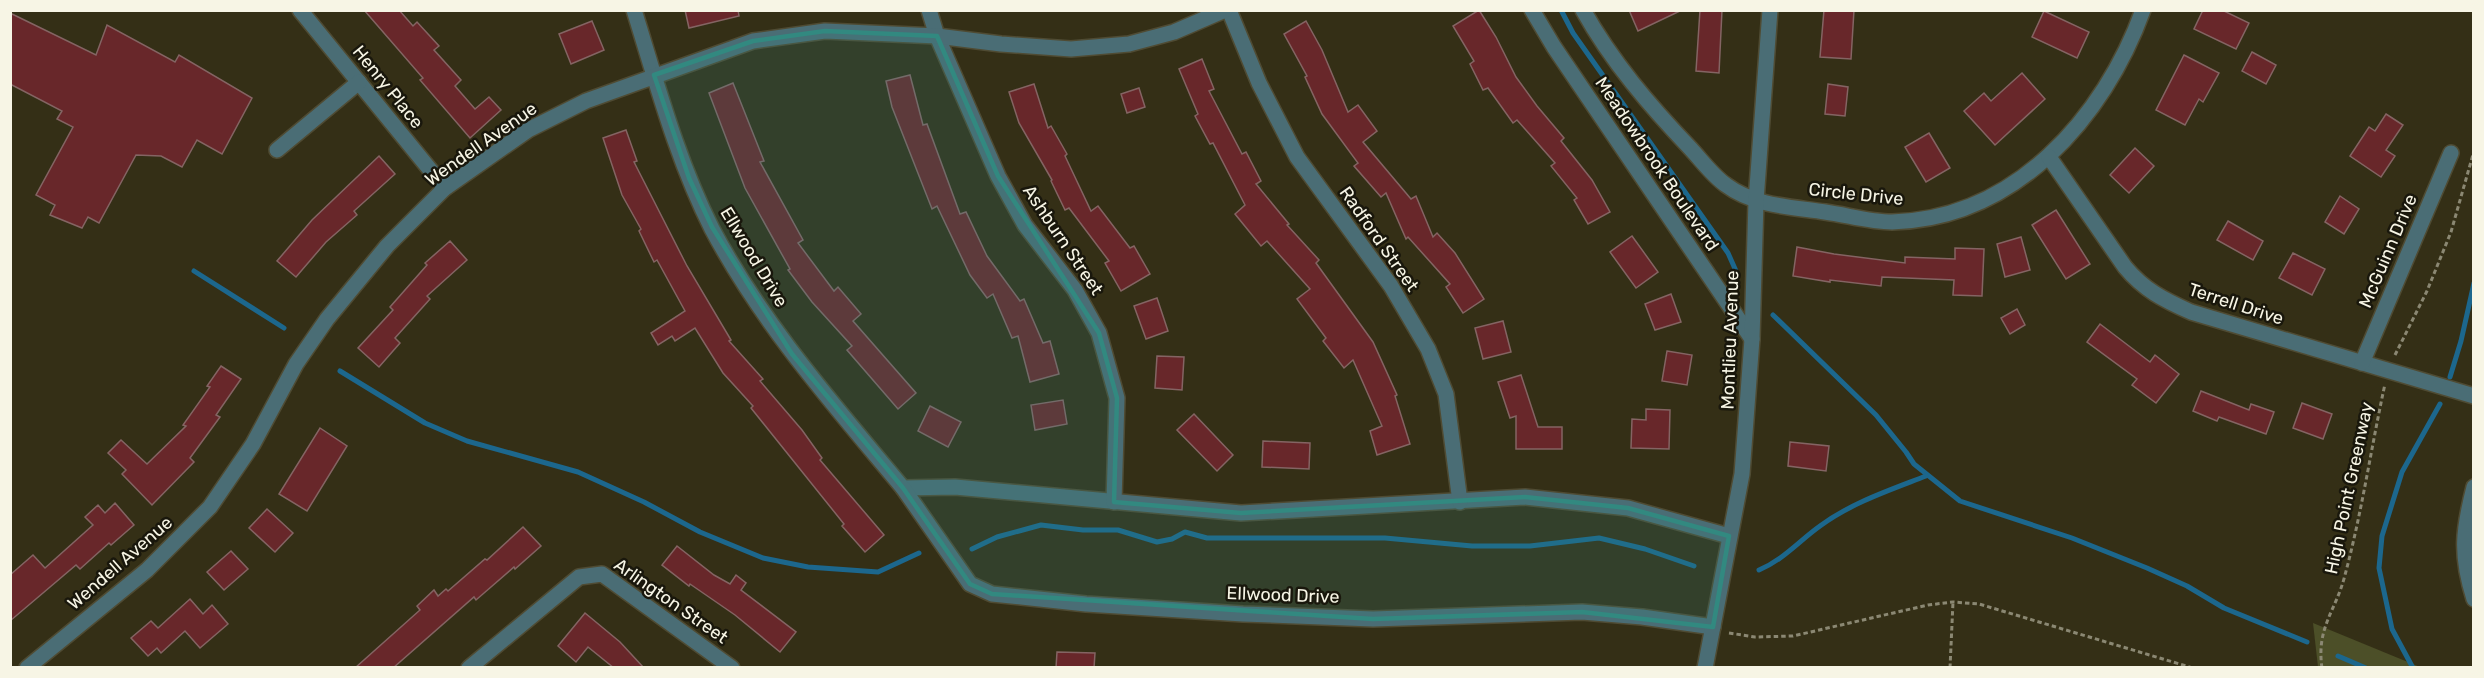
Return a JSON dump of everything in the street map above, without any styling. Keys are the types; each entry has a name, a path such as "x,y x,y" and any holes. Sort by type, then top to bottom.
{"street":[{"name":"Henry Place","path":"300,10 445,188"},
{"name":"Ellwood Drive","path":"634,10 689,178 738,275 792,354 903,488 970,584 992,594 1086,604 1243,614 1373,619 1582,612 1642,616 1713,627"},
{"name":"Ashburn Street","path":"929,10 937,36 998,176 1025,225 1075,290 1098,333 1118,398 1114,502"},
{"name":"Wendell Avenue","path":"27,668 147,570 210,507 253,444 289,375 327,320 387,246 445,188 528,130 586,101 753,41 825,31 937,36 1071,49 1129,44 1174,32 1227,10"},
{"name":"Radford Street","path":"1227,10 1259,83 1297,157 1391,286 1428,349 1446,394 1460,502"},
{"name":"Meadowbrook Boulevard","path":"1532,10 1554,47 1752,339"},
{"name":"Meadowbrook Boulevard","path":"1583,10 1618,66 1654,111 1725,185 1756,201"},
{"name":"Montlieu Avenue","path":"1705,668 1742,474 1752,339 1756,201 1770,10"},
{"name":"Circle Drive","path":"1756,201 1890,222 1951,212 1989,198 2020,180 2049,157 2084,120 2110,81 2135,33 2143,10"},
{"path":"276,150 359,82"},
{"name":"McGuinn Drive","path":"2362,363 2451,153"},
{"name":"Terrell Drive","path":"2049,157 2125,267 2137,282 2160,298 2191,312 2474,396"},
{"path":"903,488 955,487 1241,513 1525,497 1628,508 1730,536"},
{"path":"2474,487 2464,526 2464,555 2474,599"},
{"name":"Arlington Street","path":"469,668 579,577 602,573 732,668"}],"path":[{"path":"2392,363 2427,291 2451,232 2474,151"},
{"name":"High Point Greenway","path":"2322,668 2319,648 2326,622 2347,569 2365,491 2385,382"},
{"path":"1713,627 1726,633 1742,636 1793,636 1928,605 1953,602 1979,604 2193,668"},
{"path":"1950,668 1953,602"}],"highlighted area":[{"path":"825,31 937,36 998,176 1099,333 1117,398 1114,502 1241,513 1525,497 1628,508 1729,536 1713,627 1582,612 1373,619 992,594 970,584 903,488 792,354 712,227 689,178 654,75 753,41"}],"green space":[{"path":"2313,623 2420,667 2318,667"}],"building":[{"path":"364,10 399,10 413,26 417,22 439,46 434,50 461,80 455,86 475,109 489,97 501,110 470,138 420,80 423,78"},
{"path":"685,10 738,10 739,16 689,28"},
{"path":"1479,10 1496,37 1516,77 1564,138 1561,141 1592,180 1610,212 1588,224 1574,200 1577,198 1551,166 1555,163 1517,120 1513,123 1488,88 1483,90 1470,64 1474,61 1453,26"},
{"path":"1629,10 1682,10 1638,31"},
{"path":"1700,10 1722,10 1719,73 1696,71"},
{"path":"1824,10 1854,10 1851,59 1820,57"},
{"path":"2203,10 2222,10 2249,23 2236,49 2194,29"},
{"path":"2044,11 2089,32 2077,58 2032,37"},
{"path":"10,13 96,55 107,25 175,62 179,55 252,98 222,154 197,140 182,167 161,156 136,155 99,223 88,217 82,228 50,215 55,205 36,195 73,127 57,119 62,111 10,84"},
{"path":"592,21 604,50 571,64 559,34"},
{"path":"1306,21 1322,50 1348,112 1358,105 1377,131 1363,142 1411,199 1416,196 1433,237 1437,233 1455,253 1484,299 1463,313 1446,287 1450,284 1408,237 1406,239 1386,193 1381,197 1354,166 1358,163 1322,114 1305,77 1307,76 1284,34"},
{"path":"2252,52 2276,65 2266,84 2242,71"},
{"path":"2184,55 2219,73 2203,102 2199,99 2185,125 2156,110"},
{"path":"1202,59 1214,89 1209,91 1242,154 1246,152 1261,181 1256,184 1289,224 1287,225 1319,260 1316,263 1373,342 1397,395 1395,396 1410,444 1377,455 1370,431 1382,426 1353,360 1344,368 1323,341 1326,338 1297,299 1310,289 1267,241 1261,246 1235,214 1245,205 1213,143 1210,144 1195,116 1198,114 1179,69"},
{"path":"2022,73 2045,99 1995,145 1964,111 1984,93 1991,101"},
{"path":"910,75 923,125 927,124 960,214 966,212 987,256 1020,301 1024,299 1043,343 1050,341 1059,374 1030,382 1018,336 1012,338 993,294 987,298 970,275 937,206 932,209 892,107 886,81"},
{"path":"733,83 764,161 760,162 803,240 798,243 834,291 838,287 861,314 853,321 916,393 898,409 847,350 852,346 812,302 788,270 790,269 745,188 709,93"},
{"path":"1034,84 1048,128 1051,126 1067,154 1065,156 1091,211 1098,206 1130,248 1134,246 1150,274 1121,291 1105,263 1109,261 1069,208 1065,210 1052,180 1019,123 1009,92"},
{"path":"1828,84 1848,87 1845,116 1825,114"},
{"path":"1139,88 1145,107 1127,113 1121,94"},
{"path":"2386,114 2403,125 2386,150 2395,156 2381,177 2350,156 2369,127 2375,131"},
{"path":"626,130 637,161 634,162 687,266 731,340 729,341 763,379 760,381 802,430 822,458 820,460 884,535 865,552 842,526 844,524 751,408 753,406 723,373 695,328 675,341 672,336 658,345 651,333 685,311 657,260 654,262 639,231 641,229 622,195 603,138"},
{"path":"1929,133 1950,168 1926,182 1905,147"},
{"path":"2135,148 2154,166 2129,193 2110,175"},
{"path":"379,156 395,174 354,211 357,215 326,242 296,277 277,261 312,220"},
{"path":"2340,196 2359,209 2344,234 2325,222"},
{"path":"2056,210 2090,264 2066,279 2032,225"},
{"path":"2228,221 2263,241 2253,260 2217,240"},
{"path":"1632,236 1658,272 1636,288 1610,252"},
{"path":"2021,237 2030,270 2005,277 1997,244"},
{"path":"450,241 467,260 427,296 430,299 395,338 400,343 379,367 358,348 393,310 390,307 427,265 425,263"},
{"path":"1797,247 1905,263 1905,257 1955,259 1955,248 1984,249 1982,296 1953,295 1954,280 1882,277 1881,286 1793,276"},
{"path":"2293,253 2325,269 2312,295 2279,278"},
{"path":"1671,294 1681,322 1655,330 1645,304"},
{"path":"1157,298 1168,331 1146,339 1134,306"},
{"path":"2017,309 2025,325 2010,334 2001,318"},
{"path":"1503,321 1511,352 1483,359 1475,328"},
{"path":"2100,324 2150,362 2155,355 2179,374 2156,403 2132,385 2137,379 2087,342"},
{"path":"1667,351 1692,355 1687,385 1662,381"},
{"path":"1157,356 1184,357 1182,390 1155,388"},
{"path":"221,366 241,379 216,415 220,417 190,458 194,462 152,505 122,474 126,470 108,453 121,440 147,464 186,426 183,425 210,387 207,386"},
{"path":"1521,375 1538,427 1562,427 1562,449 1516,449 1516,416 1510,418 1498,382"},
{"path":"2201,391 2249,410 2251,404 2274,412 2266,434 2219,417 2217,421 2193,411"},
{"path":"1063,400 1067,424 1035,430 1031,405"},
{"path":"2302,403 2332,414 2323,439 2293,428"},
{"path":"930,406 961,422 948,447 918,431"},
{"path":"1646,409 1670,410 1669,449 1631,448 1632,419 1646,420"},
{"path":"1194,414 1233,455 1217,471 1177,430"},
{"path":"320,428 347,446 307,511 279,494"},
{"path":"1263,441 1310,443 1309,469 1262,467"},
{"path":"1790,442 1829,446 1826,471 1788,466"},
{"path":"115,503 134,525 111,545 109,543 80,569 76,565 10,621 10,575 33,555 45,568 93,525 85,517 98,505 105,513"},
{"path":"267,509 293,533 275,552 249,528"},
{"path":"523,527 541,546 515,569 514,567 476,600 474,597 393,668 355,668 420,610 417,606 434,590 438,596 446,589 448,591"},
{"path":"677,546 714,575 730,584 736,575 746,583 741,590 796,632 780,652 735,615 690,584 689,586 662,565"},
{"path":"231,551 248,569 224,590 207,572"},
{"path":"190,599 203,614 212,605 228,624 200,648 185,631 161,653 157,648 148,656 131,638 151,621 158,628"},
{"path":"585,613 620,642 644,668 614,668 588,647 576,662 558,646"},
{"path":"1057,652 1095,653 1094,668 1056,668"}],"waterway":[{"path":"1561,10 1573,33 1728,253 1736,271"},
{"path":"194,271 284,328"},
{"path":"2450,377 2474,283"},
{"path":"1773,315 1876,415 1914,464 1960,501 2072,538 2147,568 2187,586 2224,608 2307,642"},
{"path":"340,371 425,423 467,441 578,472 644,502 700,532 763,558 808,567 878,572 919,553"},
{"path":"2413,668 2392,629 2379,568 2382,536 2402,472 2440,404"},
{"path":"1759,570 1776,561 1820,526 1845,510 1926,476"},
{"path":"972,549 997,537 1041,525 1083,530 1118,530 1157,542 1172,539 1185,532 1207,538 1385,538 1472,546 1530,546 1599,538 1645,549 1694,566"},
{"path":"2338,656 2366,668"}]}
